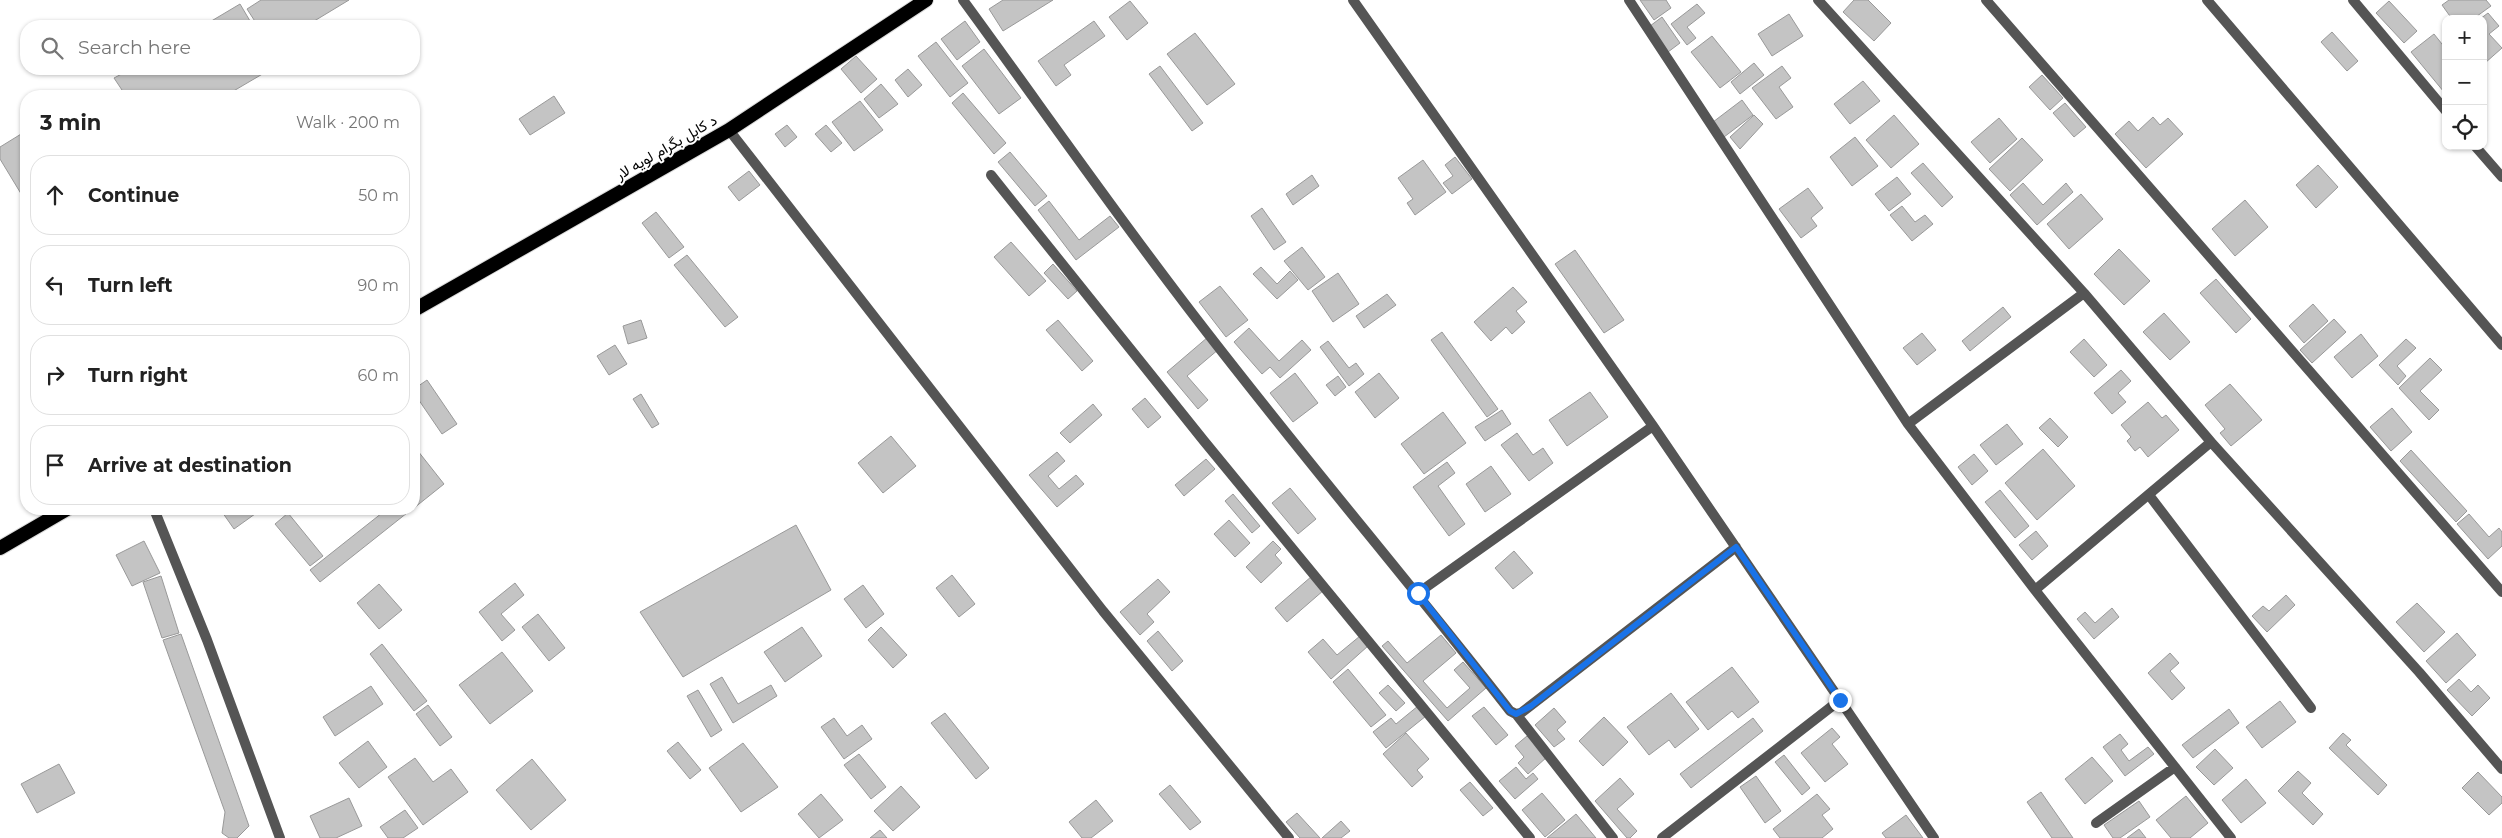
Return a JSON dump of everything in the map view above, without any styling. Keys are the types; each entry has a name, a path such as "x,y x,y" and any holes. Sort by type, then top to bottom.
{"highway":[{"name":"د کابل بگرام لویه لار","path":"420,307 729,130 926,0"},
{"path":"0,548 58,515"}],"street":[{"path":"963,0 1176,292 1309,462 1418,593 1510,711 1516,714 1613,838"},
{"path":"1353,0 1653,426 1934,838"},
{"path":"1630,0 1908,424 2035,590 2231,838"},
{"path":"1818,0 2084,293 2211,442 2419,672 2502,769"},
{"path":"1986,0 2502,592"},
{"path":"2207,0 2502,345"},
{"path":"2353,0 2442,106"},
{"path":"729,130 1103,611 1289,838"},
{"path":"2479,150 2502,177"},
{"path":"992,175 1198,434 1530,838"},
{"path":"1908,424 2084,293"},
{"path":"1418,593 1653,426"},
{"path":"2035,590 2211,442"},
{"path":"2149,495 2311,708"},
{"path":"156,515 207,640 280,838"},
{"path":"1516,714 1531,706 1736,547"},
{"path":"1662,838 1840,700"},
{"path":"2096,823 2175,767"}],"building":[{"path":"261,0 349,0 316,20 254,20 247,9"},
{"path":"1003,0 1053,0 1003,31 989,9"},
{"path":"1640,0 1666,0 1671,8 1654,20"},
{"path":"1854,0 1868,0 1891,23 1874,41 1843,12"},
{"path":"2449,0 2486,0 2491,6 2479,15 2449,15 2442,5"},
{"path":"1130,1 1148,23 1127,40 1109,17"},
{"path":"2389,1 2417,31 2404,43 2376,13"},
{"path":"240,4 249,20 213,20"},
{"path":"1697,4 1705,13 1687,27 1696,38 1687,45 1671,24"},
{"path":"2488,13 2499,26 2489,34 2502,48 2487,61 2487,15 2485,15"},
{"path":"1789,14 1803,36 1772,56 1758,34"},
{"path":"1662,17 1680,43 1668,52 1650,26"},
{"path":"965,21 980,42 957,60 941,39"},
{"path":"1094,21 1105,36 1064,65 1071,75 1056,86 1038,61"},
{"path":"2332,32 2358,61 2347,71 2321,42"},
{"path":"1195,33 1235,84 1207,105 1167,54"},
{"path":"2434,34 2442,44 2442,90 2411,52"},
{"path":"1712,36 1741,72 1720,88 1691,52"},
{"path":"936,42 968,83 950,97 918,56"},
{"path":"984,49 1021,98 999,114 962,66"},
{"path":"856,56 877,79 861,93 841,69"},
{"path":"1754,63 1764,75 1740,94 1731,82"},
{"path":"1160,66 1203,123 1192,131 1149,74"},
{"path":"1782,66 1791,78 1779,87 1793,107 1776,119 1752,88"},
{"path":"908,69 922,85 908,97 895,80"},
{"path":"120,75 261,75 235,90 122,90 114,78"},
{"path":"2042,75 2063,98 2050,110 2029,87"},
{"path":"1863,81 1880,101 1850,124 1834,104"},
{"path":"881,84 898,104 879,118 864,99"},
{"path":"963,93 1006,143 994,154 952,103"},
{"path":"554,96 565,113 530,135 519,119"},
{"path":"1742,100 1753,115 1724,137 1713,122"},
{"path":"860,101 883,130 854,151 832,122"},
{"path":"2065,103 2086,127 2074,137 2053,113"},
{"path":"1754,115 1763,124 1740,149 1730,137"},
{"path":"1894,115 1919,144 1891,168 1866,140"},
{"path":"2153,117 2160,125 2168,118 2183,134 2146,168 2115,134 2129,121 2138,131"},
{"path":"1999,118 2017,139 1990,163 1971,142"},
{"path":"787,125 797,137 785,147 775,134"},
{"path":"826,125 842,143 831,152 815,134"},
{"path":"20,135 20,192 0,159 0,147"},
{"path":"1855,137 1878,166 1852,186 1830,157"},
{"path":"2022,138 2043,160 2010,191 1989,169"},
{"path":"1010,152 1047,196 1035,206 998,162"},
{"path":"1455,157 1472,179 1452,194 1443,183 1453,176 1445,165"},
{"path":"1423,160 1446,192 1415,215 1407,203 1413,199 1398,178"},
{"path":"1923,163 1953,197 1942,207 1911,173"},
{"path":"2318,165 2338,187 2316,208 2296,185"},
{"path":"749,171 760,185 739,201 728,187"},
{"path":"1312,175 1319,186 1293,205 1286,194"},
{"path":"1897,177 1911,194 1889,211 1875,194"},
{"path":"2023,183 2043,205 2066,183 2073,192 2037,225 2010,195"},
{"path":"1808,188 1823,208 1811,218 1817,226 1801,238 1779,209"},
{"path":"2081,194 2103,219 2069,249 2047,224"},
{"path":"2245,200 2268,227 2235,256 2212,229"},
{"path":"1049,201 1079,240 1110,216 1119,227 1076,260 1038,210"},
{"path":"1902,206 1915,222 1925,215 1933,224 1912,241 1890,215"},
{"path":"1262,208 1286,242 1274,250 1251,216"},
{"path":"656,212 684,247 669,258 642,223"},
{"path":"1011,242 1046,281 1029,296 994,257"},
{"path":"1302,247 1325,277 1308,290 1284,261"},
{"path":"2119,249 2150,281 2124,305 2094,274"},
{"path":"1575,250 1624,320 1604,333 1555,264"},
{"path":"687,255 738,317 725,327 674,265"},
{"path":"1053,264 1077,291 1068,299 1044,273"},
{"path":"1261,267 1277,284 1290,271 1298,280 1277,299 1253,274"},
{"path":"1338,273 1359,304 1333,322 1312,291"},
{"path":"2216,279 2251,319 2236,333 2200,293"},
{"path":"1220,286 1248,320 1226,337 1199,302"},
{"path":"1513,287 1527,302 1516,311 1525,322 1512,334 1506,327 1491,341 1474,322"},
{"path":"1387,294 1396,305 1364,328 1356,316"},
{"path":"2313,304 2328,321 2304,343 2289,326"},
{"path":"2003,307 2011,317 1970,351 1962,341"},
{"path":"2164,313 2190,342 2170,360 2143,332"},
{"path":"2334,319 2346,332 2312,363 2300,350"},
{"path":"641,320 647,338 628,344 623,326"},
{"path":"1058,320 1093,361 1082,371 1046,330"},
{"path":"1249,328 1279,361 1302,340 1311,350 1280,378 1270,367 1262,374 1234,342"},
{"path":"1442,332 1498,409 1487,417 1431,340"},
{"path":"1922,333 1936,350 1917,365 1903,348"},
{"path":"2361,334 2378,356 2352,378 2334,357"},
{"path":"1208,337 1219,349 1187,376 1208,400 1198,409 1167,372"},
{"path":"2084,339 2107,365 2094,377 2070,352"},
{"path":"2406,339 2416,348 2397,366 2406,376 2398,385 2379,365"},
{"path":"1328,341 1349,368 1356,363 1364,374 1349,386 1320,347"},
{"path":"615,345 627,364 609,375 597,356"},
{"path":"2430,358 2442,370 2420,391 2439,410 2429,420 2399,388"},
{"path":"2121,370 2131,381 2118,393 2126,402 2112,414 2094,393"},
{"path":"1295,373 1318,403 1293,422 1270,393"},
{"path":"1379,373 1399,398 1375,418 1355,392"},
{"path":"1338,376 1346,387 1335,396 1326,385"},
{"path":"427,380 457,424 442,434 420,402 420,385"},
{"path":"2230,384 2262,420 2231,446 2220,433 2225,429 2205,405"},
{"path":"1590,392 1608,417 1567,446 1549,420"},
{"path":"641,394 659,424 652,428 633,399"},
{"path":"1145,398 1161,417 1148,428 1132,409"},
{"path":"2148,402 2162,418 2166,415 2179,430 2148,457 2140,447 2135,451 2127,441 2131,437 2121,425"},
{"path":"1093,404 1102,415 1070,443 1060,433"},
{"path":"2392,408 2412,432 2391,451 2370,427"},
{"path":"1502,410 1511,424 1485,441 1475,427"},
{"path":"1443,412 1466,443 1424,474 1401,444"},
{"path":"2050,418 2068,437 2058,447 2039,428"},
{"path":"2007,424 2023,444 1996,465 1980,445"},
{"path":"1517,433 1533,455 1543,448 1553,463 1529,481 1501,445"},
{"path":"891,436 916,466 883,493 858,463"},
{"path":"2043,449 2075,486 2037,520 2005,483"},
{"path":"2411,450 2467,511 2456,522 2400,461"},
{"path":"1057,452 1065,461 1048,476 1059,489 1076,475 1084,484 1057,507 1029,475"},
{"path":"420,454 444,484 420,503"},
{"path":"1974,454 1988,471 1972,485 1958,467"},
{"path":"1206,459 1215,469 1184,496 1175,485"},
{"path":"1447,462 1455,473 1438,486 1465,524 1449,536 1413,487"},
{"path":"1491,466 1511,494 1485,512 1466,484"},
{"path":"1290,488 1316,519 1298,534 1272,503"},
{"path":"2000,490 2029,526 2015,538 1985,502"},
{"path":"1233,494 1260,526 1252,533 1225,501"},
{"path":"2469,514 2489,537 2499,528 2502,532 2502,546 2488,559 2457,524"},
{"path":"224,515 254,515 234,529"},
{"path":"286,515 290,515 323,556 310,566 275,524"},
{"path":"379,515 404,515 320,582 310,570"},
{"path":"1229,520 1250,543 1235,557 1214,534"},
{"path":"796,525 831,590 683,677 640,612"},
{"path":"2036,531 2048,546 2032,560 2019,545"},
{"path":"144,541 160,573 132,586 116,555"},
{"path":"1273,541 1281,549 1275,555 1282,563 1261,583 1246,567"},
{"path":"1514,551 1533,573 1513,589 1495,568"},
{"path":"952,575 975,604 959,617 936,588"},
{"path":"161,576 179,633 162,638 143,582"},
{"path":"1312,576 1324,590 1287,622 1275,608"},
{"path":"1158,579 1170,592 1147,614 1154,622 1140,635 1120,612"},
{"path":"515,583 524,595 501,614 515,630 502,641 479,612"},
{"path":"379,584 402,610 379,629 357,603"},
{"path":"863,585 884,614 866,628 844,599"},
{"path":"2286,595 2295,605 2267,632 2252,616 2263,606 2269,611"},
{"path":"2417,603 2445,632 2424,652 2396,622"},
{"path":"2112,608 2119,617 2094,639 2077,619 2085,612 2095,623"},
{"path":"538,614 565,648 549,661 522,627"},
{"path":"802,627 822,656 785,682 764,652"},
{"path":"881,627 907,655 893,668 868,640"},
{"path":"1158,631 1183,661 1172,671 1147,641"},
{"path":"2457,633 2476,655 2446,683 2426,661"},
{"path":"181,634 249,826 237,838 229,838 222,833 225,812 163,640"},
{"path":"1441,635 1456,653 1423,681 1447,708 1470,688 1454,670 1463,662 1486,688 1448,721 1382,646 1388,641 1407,663"},
{"path":"1360,636 1368,646 1331,679 1308,652 1323,639 1337,655"},
{"path":"382,644 427,701 414,711 370,654"},
{"path":"502,652 533,691 490,724 459,685"},
{"path":"2170,653 2179,663 2170,671 2185,688 2172,700 2148,673"},
{"path":"1732,667 1759,702 1738,718 1732,711 1708,730 1686,702"},
{"path":"1348,669 1386,715 1371,727 1333,682"},
{"path":"722,677 738,704 771,685 777,696 733,723 710,684"},
{"path":"2459,679 2471,692 2478,685 2490,698 2472,716 2447,690"},
{"path":"1388,685 1405,703 1396,711 1379,693"},
{"path":"371,686 383,704 335,736 323,717"},
{"path":"698,690 722,730 711,737 687,696"},
{"path":"1671,693 1699,729 1675,748 1669,740 1649,755 1627,727"},
{"path":"2280,701 2296,722 2262,748 2246,727"},
{"path":"428,705 452,737 440,746 416,714"},
{"path":"1418,706 1426,716 1386,748 1373,732 1391,718 1396,724"},
{"path":"1484,707 1508,735 1496,745 1472,716"},
{"path":"1554,708 1566,722 1557,730 1565,739 1554,747 1535,725"},
{"path":"2229,709 2239,723 2193,758 2182,745"},
{"path":"945,713 989,768 976,779 931,723"},
{"path":"1604,717 1628,742 1603,766 1579,741"},
{"path":"834,718 847,736 862,725 872,739 844,759 821,727"},
{"path":"1753,718 1763,731 1691,788 1680,774"},
{"path":"1832,728 1840,737 1832,744 1848,764 1825,782 1801,753"},
{"path":"1406,733 1429,759 1417,770 1423,777 1412,787 1383,754"},
{"path":"2343,733 2351,740 2346,745 2387,785 2378,795 2329,748"},
{"path":"2120,734 2128,744 2121,750 2129,761 2148,747 2154,754 2125,776 2103,747"},
{"path":"1527,736 1547,757 1528,774 1518,763 1524,757 1515,746"},
{"path":"368,741 387,767 359,788 339,763"},
{"path":"678,742 701,770 690,779 667,751"},
{"path":"743,743 778,787 741,812 709,768"},
{"path":"2215,749 2233,768 2214,785 2196,767"},
{"path":"859,754 886,787 871,799 844,765"},
{"path":"1784,755 1810,788 1802,795 1775,762"},
{"path":"2092,757 2113,781 2085,804 2065,779"},
{"path":"415,758 433,782 451,769 468,792 423,825 388,777"},
{"path":"532,759 566,800 531,830 496,790"},
{"path":"59,764 75,793 37,813 21,784"},
{"path":"1516,767 1526,779 1533,773 1538,779 1515,799 1499,781"},
{"path":"2298,771 2311,783 2302,793 2323,814 2313,825 2278,791"},
{"path":"2478,772 2502,797 2502,803 2489,815 2462,788"},
{"path":"1756,776 1781,811 1765,823 1740,787"},
{"path":"1620,778 1634,794 1617,809 1637,831 1630,838 1627,838 1595,801"},
{"path":"2246,779 2266,803 2241,823 2222,800"},
{"path":"1470,782 1493,808 1483,816 1460,790"},
{"path":"1170,785 1201,822 1190,830 1159,794"},
{"path":"901,786 920,807 893,831 874,811"},
{"path":"2041,792 2073,838 2052,838 2027,802"},
{"path":"1542,793 1565,820 1545,837 1522,810"},
{"path":"821,794 843,820 819,838 798,814"},
{"path":"1817,794 1830,809 1822,815 1833,829 1822,838 1780,838 1773,829"},
{"path":"2186,796 2208,823 2190,838 2171,838 2156,820"},
{"path":"349,798 362,826 336,838 320,838 310,816"},
{"path":"1096,800 1113,821 1091,838 1082,838 1069,822"},
{"path":"2139,801 2150,817 2120,838 2113,838 2104,825"},
{"path":"405,810 418,828 403,838 388,838 380,827"},
{"path":"1297,813 1320,838 1300,838 1286,822"},
{"path":"1576,814 1596,838 1547,838"},
{"path":"1906,815 1923,838 1886,838 1882,833"},
{"path":"1341,821 1350,831 1341,838 1322,838"},
{"path":"2139,829 2146,838 2127,838"},
{"path":"880,830 887,838 870,838"}],"route":[{"path":"1418,593 1510,711 1521,714 1736,547 1840,700"}]}
